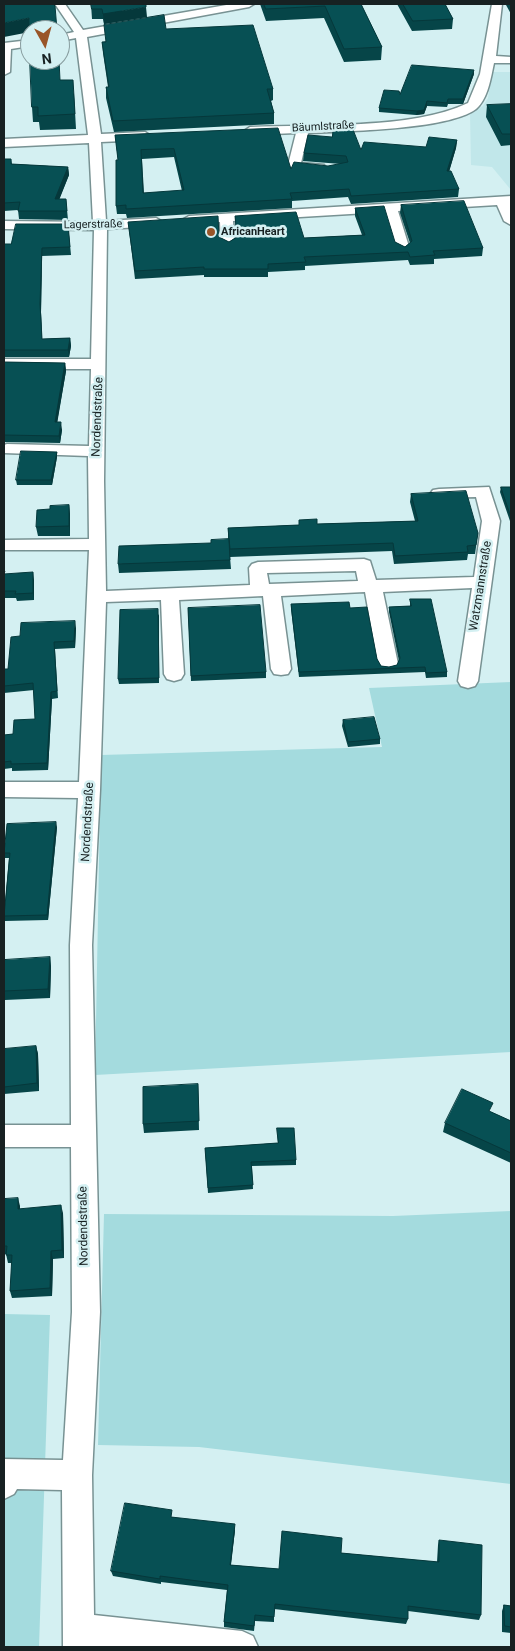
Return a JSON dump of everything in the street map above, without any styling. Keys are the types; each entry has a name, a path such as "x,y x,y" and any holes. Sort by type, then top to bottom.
{"street":[{"name":"Nordendstraße","path":"60,4 81,35 96,138 99,226 98,544 90,790 81,945 86,1312 78,1474 79,1638"},
{"path":"70,37 249,4"},
{"name":"Bäumlstraße","path":"236,131 398,124 450,116 473,105 479,98 489,58 497,18 497,4"},
{"path":"4,72 4,46 20,44"},
{"path":"489,58 511,60"},
{"path":"303,128 294,165 297,168 332,169"},
{"path":"4,143 160,135"},
{"path":"506,200 511,221"},
{"name":"Lagerstraße","path":"4,225 99,226 506,200"},
{"path":"390,208 403,250"},
{"path":"226,218 228,245"},
{"path":"4,364 99,364"},
{"path":"7,449 97,451"},
{"name":"Watzmannstraße","path":"426,494 483,491 491,521 468,681"},
{"path":"4,545 98,544"},
{"path":"281,670 265,591 258,568 364,565 371,587 388,664"},
{"path":"96,597 482,582"},
{"path":"170,594 174,674"},
{"path":"4,790 90,790"},
{"path":"4,1136 83,1136"},
{"path":"4,1484 4,1474 78,1474"},
{"path":"79,1638 242,1647"}],"shaded area":[{"path":"492,72 511,72 511,190 492,167 471,165 470,113 483,106 488,98"},
{"path":"511,682 511,1052 95,1075 101,755 382,747 369,688"},
{"path":"511,1211 511,1484 199,1447 98,1445 104,1214 393,1216"},
{"path":"4,1314 50,1315 39,1647 4,1647"}],"building":[{"path":"4,4 53,4 55,6 56,20 29,20 29,18 4,23"},
{"path":"91,4 146,4 146,7 103,14 102,9 92,9"},
{"path":"264,4 361,4 382,47 344,49 325,6 266,9"},
{"path":"403,4 445,4 453,19 413,21"},
{"path":"164,15 166,29 253,25 273,89 267,89 274,113 113,121 106,87 109,87 102,42 106,42 104,25"},
{"path":"412,65 474,70 463,99 448,99 447,103 427,101 424,110 417,111 379,108 384,90 399,91 400,94"},
{"path":"30,70 60,70 60,80 73,80 75,114 38,116 38,107 32,107"},
{"path":"511,104 511,134 502,134 487,105"},
{"path":"334,125 352,127 361,150 364,142 426,147 429,137 457,140 447,171 451,171 459,189 351,196 349,189 290,193 292,199 126,209 126,205 116,206 116,160 118,160 115,135 278,128 291,169 294,162 328,166 348,162 346,156 304,153 308,135 332,137","holes":["174,149 184,190 143,193 141,150"]},
{"path":"4,159 11,159 11,164 68,167 55,199 66,199 67,211 18,211 20,202 4,203"},
{"path":"464,201 483,248 433,251 435,255 410,257 408,252 304,257 306,262 268,264 268,269 204,269 204,267 135,271 128,222 218,216 219,237 229,242 237,237 235,216 296,212 304,238 365,235 355,208 384,206 395,242 405,247 412,241 401,205"},
{"path":"16,224 68,224 70,247 42,248 40,304 42,339 70,338 68,350 4,350 4,244 11,244"},
{"path":"4,362 65,363 55,422 61,422 59,436 4,435"},
{"path":"21,451 57,452 51,480 16,480"},
{"path":"501,487 511,487 511,517"},
{"path":"466,491 478,533 476,545 467,546 468,552 395,556 393,543 230,549 228,528 299,525 299,520 317,519 317,524 418,521 411,494"},
{"path":"69,505 69,526 36,527 37,510 50,509 50,506"},
{"path":"229,539 230,560 118,564 119,546 211,543 211,540"},
{"path":"33,572 33,593 15,594 16,591 4,591 4,574"},
{"path":"410,599 431,599 447,672 426,673 425,667 299,672 291,604 349,602 350,608 367,607 377,659 381,666 389,667 397,665 400,658 389,607 411,606"},
{"path":"260,605 266,672 191,676 188,608"},
{"path":"158,609 159,678 118,679 120,610"},
{"path":"75,621 74,641 54,642 57,691 51,692 47,763 11,764 11,761 4,762 4,735 13,734 14,720 35,719 33,683 4,686 4,669 8,669 11,637 20,636 21,623"},
{"path":"374,717 380,739 348,742 343,720"},
{"path":"56,822 47,915 4,916 10,853 4,853 7,824"},
{"path":"50,957 48,989 4,991 4,960"},
{"path":"36,1046 37,1083 4,1087 4,1049"},
{"path":"198,1084 199,1121 143,1124 143,1087"},
{"path":"462,1089 493,1103 489,1111 511,1121 511,1153 445,1123"},
{"path":"277,1128 294,1128 296,1160 251,1162 253,1185 208,1188 205,1148 278,1143"},
{"path":"18,1198 18,1209 61,1205 62,1250 51,1251 50,1288 10,1291 12,1255 6,1255 7,1246 4,1246 4,1199"},
{"path":"125,1503 172,1510 171,1517 235,1524 230,1565 279,1569 282,1531 342,1538 341,1553 439,1562 439,1540 482,1545 481,1615 408,1606 408,1619 275,1604 274,1617 255,1615 254,1626 224,1622 228,1585 160,1576 160,1579 111,1571"},
{"path":"504,1605 511,1606 511,1627 505,1626"}],"place":[{"name":"AfricanHeart","path":"211,232"}]}
